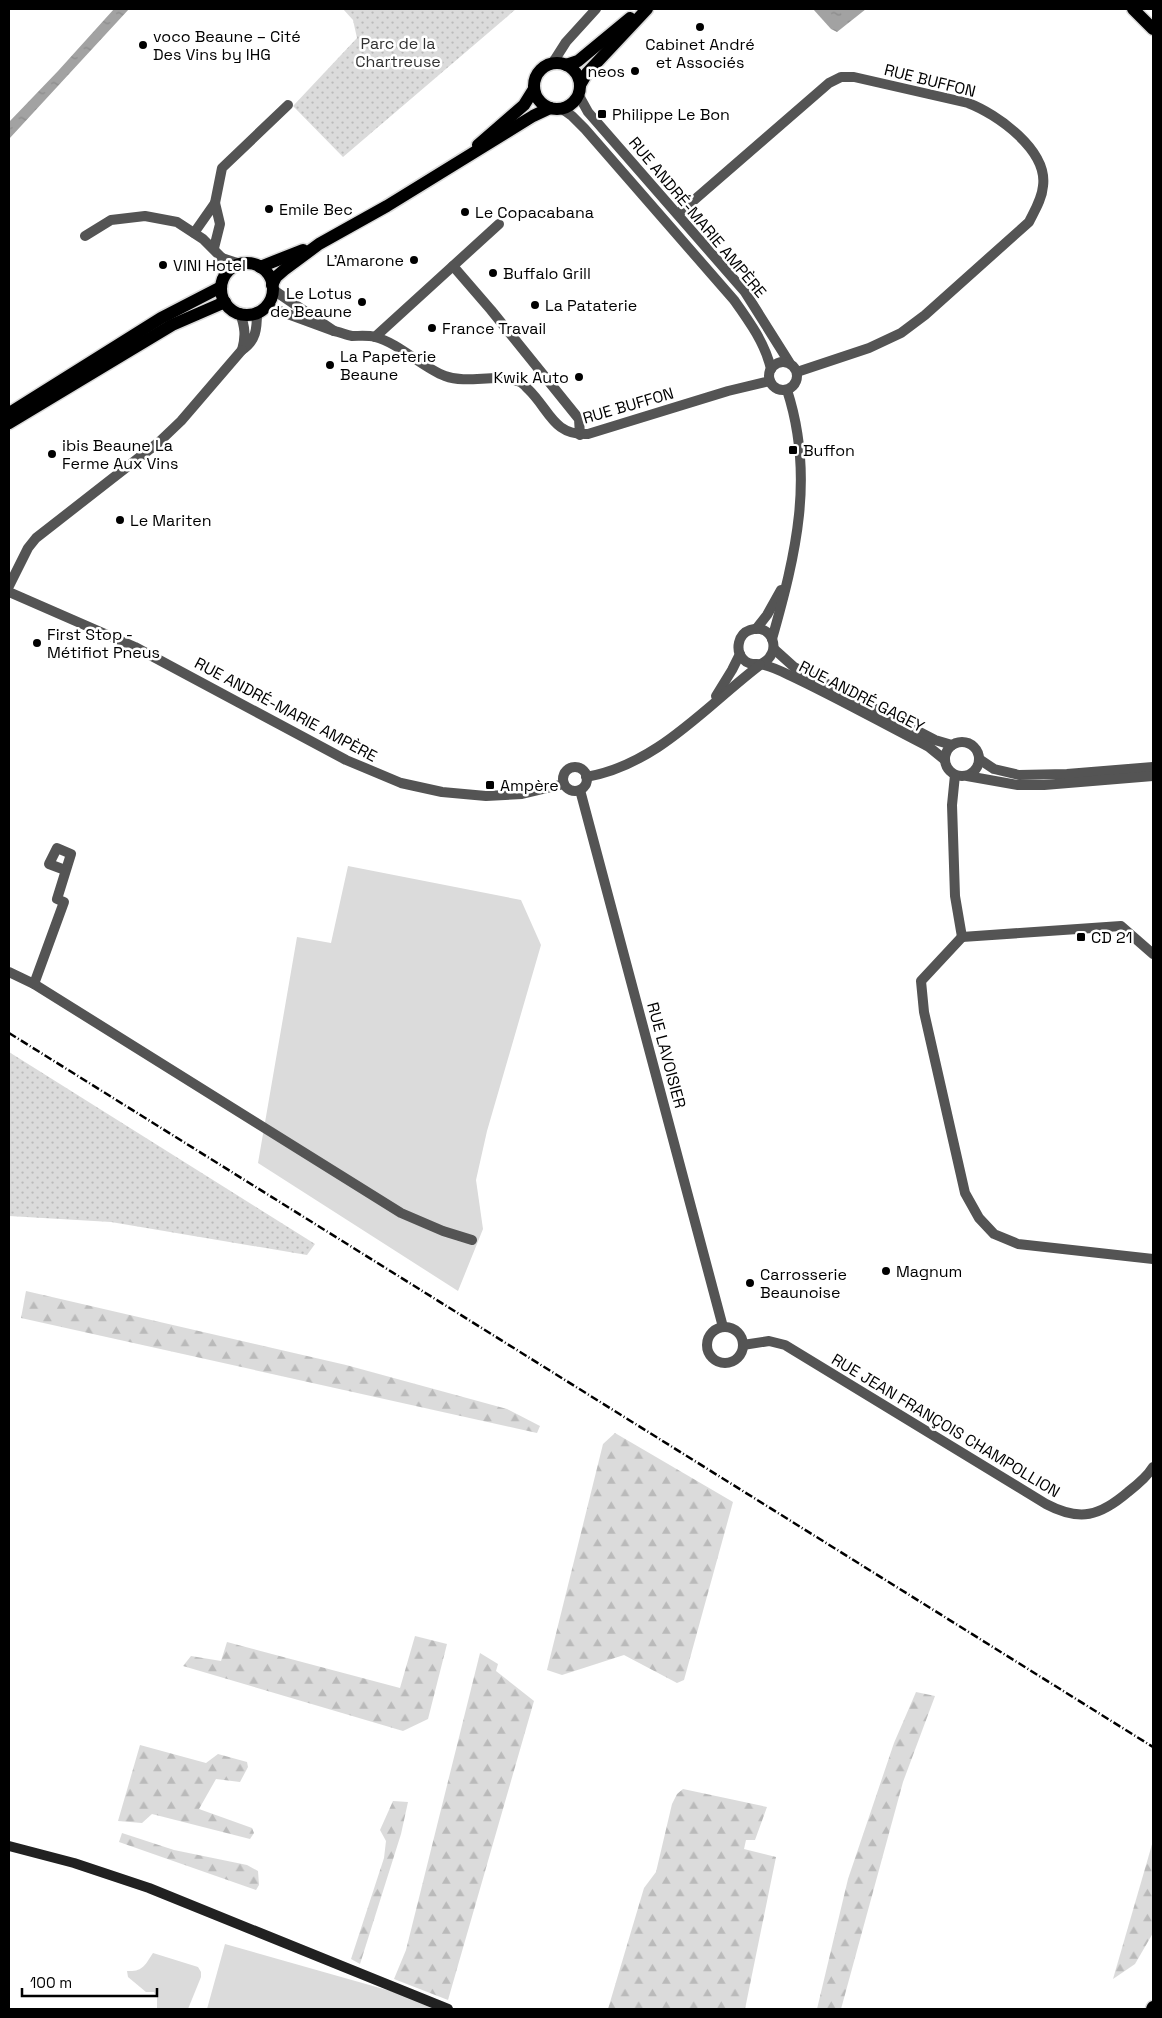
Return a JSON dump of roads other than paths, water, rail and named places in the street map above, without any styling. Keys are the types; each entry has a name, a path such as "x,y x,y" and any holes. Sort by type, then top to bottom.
{"main road":[{"path":"469,154 524,105 534,89 538,74 545,67 552,64 566,65 578,60 637,12 646,9"},
{"path":"223,281 225,302 229,307 240,314 262,309 270,301 276,277 319,244 387,206 538,113 571,104 587,73 642,16 646,9"},
{"path":"1133,9 1153,29"},
{"path":"1145,9 1153,18"},
{"path":"566,65 577,74 579,90"},
{"path":"534,89 540,102 556,108"},
{"path":"260,267 319,244"},
{"path":"9,413 223,281 234,266 247,263 260,267 266,272 272,287"},
{"path":"9,423 172,325 211,306 225,302"},
{"path":"9,1846 149,1888 448,2009"}],"street":[{"path":"552,64 566,42 596,9"},
{"name":"RUE BUFFON","path":"678,214 829,82 841,77 854,77 968,103 983,109 1022,138 1033,153 1040,168 1044,184 1039,203 1029,222 925,315 901,333 868,348 797,372"},
{"name":"RUE ANDRÉ-MARIE AMPÈRE","path":"579,90 588,112 745,292 797,372"},
{"path":"198,236 215,204 222,168 288,105"},
{"name":"RUE ANDRÉ-MARIE AMPÈRE","path":"556,108 572,116 585,128 734,300 749,321 766,352 771,369 770,381"},
{"path":"214,248 220,224 215,204"},
{"path":"85,236 111,220 146,216 176,222 214,248 222,258 240,264"},
{"path":"375,337 499,224"},
{"path":"222,258 223,281"},
{"path":"453,266 579,419 580,434"},
{"name":"RUE BUFFON","path":"272,287 334,331"},
{"path":"9,586 28,548 36,538 159,442 181,422 242,350 254,339 262,309"},
{"name":"RUE BUFFON","path":"262,309 350,335 375,337 409,354 444,376 463,381 486,379 521,382 562,429 567,432 580,434 588,434 728,391 770,381"},
{"path":"240,314 245,328 242,350"},
{"path":"771,369 777,363 789,362"},
{"path":"770,381 775,388 787,390 797,381 797,372"},
{"path":"586,777 607,772 638,758 677,733 711,703 770,658 798,534 802,487 800,447 787,390"},
{"path":"756,629 767,615 788,578"},
{"name":"RUE ANDRÉ-MARIE AMPÈRE","path":"9,592 135,647 346,760 401,783 442,792 486,796 522,794 564,784"},
{"path":"761,664 750,664 740,654 738,645 742,636 750,630 766,631 773,644"},
{"name":"RUE ANDRÉ GAGEY","path":"773,644 794,667 935,740 952,745"},
{"path":"711,703 740,654"},
{"name":"RUE ANDRÉ GAGEY","path":"761,664 789,675 929,747 945,760"},
{"path":"968,776 976,769 979,759 977,750 969,743 960,742 952,745 947,752 945,760 948,769 955,775 1018,785 1044,785 1153,776"},
{"path":"979,759 994,768 1019,775 1067,774 1153,767"},
{"path":"571,768 582,770 586,777 586,784 580,790 573,791 564,784 563,776 571,768"},
{"path":"955,775 952,797 955,896 962,937"},
{"name":"RUE LAVOISIER","path":"580,790 722,1327"},
{"path":"34,984 64,902 57,899 65,870"},
{"path":"1153,954 1121,926 962,937 922,981 924,1012 966,1193 979,1218 994,1234 1018,1244 1153,1259"},
{"path":"9,972 34,984 401,1213 443,1231 472,1240"},
{"path":"722,1327 728,1327 736,1331 740,1335 743,1345 740,1355 732,1361 722,1362 712,1358 707,1349 708,1339 713,1331 722,1327"},
{"name":"RUE JEAN FRANÇOIS CHAMPOLLION","path":"743,1345 769,1341 785,1345 1057,1510 1079,1515 1101,1512 1112,1506 1130,1491 1153,1467"}],"water":[{"path":"114,9 129,9 9,139 9,122"},
{"path":"813,9 866,9 837,32 831,29"}],"railway":[{"path":"9,1033 1153,1747"}],"place":[{"name":"Cabinet André et Associés","path":"700,27"},
{"name":"voco Beaune – Cité Des Vins by IHG","path":"143,45"},
{"name":"neos","path":"635,71"},
{"name":"Philippe Le Bon","path":"602,114"},
{"name":"Emile Bec","path":"269,209"},
{"name":"Le Copacabana","path":"465,212"},
{"name":"L'Amarone","path":"414,260"},
{"name":"VINI Hotel","path":"163,265"},
{"name":"Buffalo Grill","path":"493,273"},
{"name":"Le Lotus de Beaune","path":"362,302"},
{"name":"La Pataterie","path":"535,305"},
{"name":"France Travail","path":"432,328"},
{"name":"La Papeterie Beaune","path":"330,365"},
{"name":"Kwik Auto","path":"579,377"},
{"name":"Buffon","path":"793,450"},
{"name":"ibis Beaune La Ferme Aux Vins","path":"52,454"},
{"name":"Le Mariten","path":"120,520"},
{"name":"First Stop - Métifiot Pneus","path":"37,643"},
{"name":"Ampère","path":"490,785"},
{"name":"CD 21","path":"1081,937"},
{"name":"Magnum","path":"886,1271"},
{"name":"Carrosserie Beaunoise","path":"750,1283"}],"park label":[{"name":"Parc de la Chartreuse","path":"398,52"}]}
